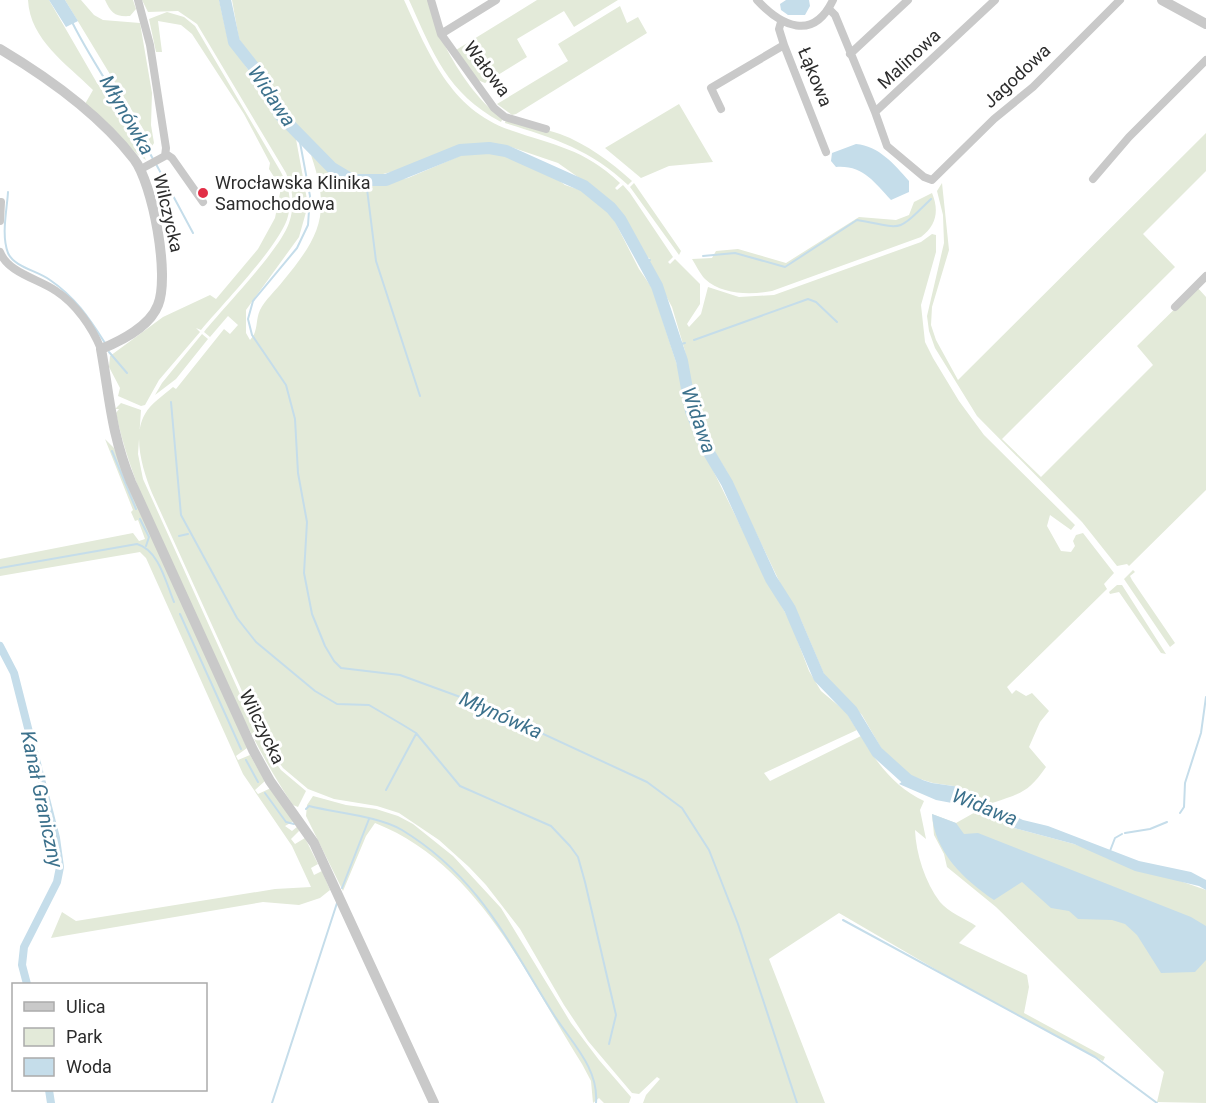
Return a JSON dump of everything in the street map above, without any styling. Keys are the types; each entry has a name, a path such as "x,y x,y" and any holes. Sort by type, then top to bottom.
{"street":[{"name":"Wilczycka","path":"101,349 144,324 158,305 161,293 162,259 145,167 164,156 164,124 150,45 138,0"},
{"name":"Wałowa","path":"431,0 441,34 494,108 505,117 546,129"},
{"name":"Wałowa","path":"441,34 496,0"},
{"path":"757,0 781,22"},
{"path":"829,9 833,0"},
{"path":"850,54 908,0"},
{"name":"Malinowa","path":"829,9 835,15 875,112 995,0"},
{"name":"Jagodowa","path":"875,112 887,146 924,177 932,180 1120,0"},
{"path":"1162,0 1206,24"},
{"name":"Łąkowa","path":"825,148 779,29 781,22 793,26 802,25 820,18 829,9"},
{"path":"721,110 711,88 784,45"},
{"path":"0,50 57,86 145,167"},
{"path":"1093,179 1129,137 1206,60"},
{"path":"164,156 172,158 203,202"},
{"path":"0,221 1,202"},
{"name":"Wilczycka","path":"0,252 9,266 43,282 66,298 84,318 101,349 110,416 131,482 253,750 270,781 314,843 434,1103"},
{"path":"1176,307 1206,276"}],"green space":[{"path":"28,0 49,0 97,83 134,134 146,160 85,104 93,90 62,61 43,39 30,14"},
{"path":"65,0 81,0 94,15 103,20 140,23 152,93 151,125 154,143 151,148 145,132"},
{"path":"105,0 133,0 136,9 130,16 117,15"},
{"path":"142,0 219,0 228,40 265,95 271,109 296,139 308,205 299,237 246,310 246,333 250,340 255,333 262,306 296,265 314,236 319,222 320,193 311,155 335,177 349,184 363,186 408,178 462,155 483,152 500,153 548,172 565,185 583,191 611,214 639,269 652,288 679,371 689,421 770,586 790,621 809,671 821,691 846,712 857,730 764,773 770,781 861,736 873,756 888,774 904,789 924,801 920,810 926,839 915,830 919,858 926,877 943,906 976,926 959,943 1027,975 1029,987 1024,1013 1105,1057 1103,1061 959,983 839,913 769,959 825,1103 643,1103 646,1095 660,1079 657,1077 639,1094 632,1093 588,1041 564,1005 520,929 469,867 439,840 399,813 377,806 334,799 308,789 283,768 266,744 152,493 142,464 139,433 145,414 151,406 173,387 176,389 224,329 230,334 238,325 228,316 210,337 204,332 263,263 283,235 291,217 292,191 286,173 197,24 178,11 148,12"},
{"path":"232,0 404,0 444,77 472,108 489,121 581,155 594,162 620,183 615,188 617,190 623,185 630,193 673,257 668,262 670,264 675,259 700,284 700,304 687,324 689,327 701,314 708,287 739,297 774,295 921,242 932,234 936,235 936,252 921,305 925,342 933,358 959,401 984,435 1075,525 1071,530 1050,515 1047,526 1061,551 1071,552 1075,546 1073,541 1076,535 1083,533 1114,573 1104,584 1107,589 1007,687 1012,694 1016,690 1026,696 1032,693 1049,711 1040,722 1029,747 1046,767 1034,782 1017,794 992,803 960,787 933,783 910,776 884,753 862,715 826,679 801,620 781,585 727,472 708,441 694,403 685,351 672,307 648,262 650,259 642,253 626,219 602,194 558,163 508,146 486,143 455,147 403,169 375,176 353,175 339,169 283,110 276,91 239,39"},
{"path":"409,0 428,0 438,31 456,65 479,97 503,118 501,122 483,111 454,85 434,54"},
{"path":"537,0 618,0 574,27 564,11 517,39 527,57 485,83 475,79 456,50"},
{"path":"620,6 627,23 638,17 647,33 516,114 512,115 497,104 568,61 558,44"},
{"path":"167,12 184,17 195,26 281,173 290,202 288,216 275,242 201,330 196,328 200,332 159,380 145,405 141,406 118,396 120,388 109,367 110,356 163,317 210,295 216,299 258,249 275,218 281,188 269,169 270,163 244,114 192,34 181,25 158,21 162,52 156,52 149,19"},
{"path":"679,104 713,162 669,166 641,178 605,148"},
{"path":"506,119 570,138 598,154 632,181 628,185 585,154 555,140 505,123"},
{"path":"1206,133 1206,171 1143,234 1175,267 1002,439 1041,477 1153,365 1137,346 1197,287 1206,297 1206,490 1129,566 1127,564 1117,566 1082,522 977,416 935,348 927,316 944,243 943,215 937,191 942,183 949,250 932,307 931,325 936,340 958,380"},
{"path":"634,183 681,251 679,255 630,187"},
{"path":"932,193 935,217 921,237 772,291 746,293 720,288 705,279 692,259 712,258 716,251 738,249 786,263 859,217 896,220 909,215 914,202"},
{"path":"202,334 208,339 176,379 155,395 162,383"},
{"path":"121,403 141,410 138,454 143,479 263,745 281,770 306,791 298,807 293,805 265,760 150,517 131,466 116,413 119,409 115,409"},
{"path":"105,439 114,448 247,748 236,756 238,760 250,755 265,781 255,790 258,794 271,788 294,821 285,826 292,831 298,826 299,831 291,839 295,844 305,838 318,864 311,868 314,875 322,871 330,890 320,898 299,905 263,902 51,938 62,912 76,921 275,889 311,887 292,846 243,774 146,558 140,552 0,576 0,559 133,533 139,541 145,539 138,520 135,521 131,512 133,510"},
{"path":"1133,570 1135,572 1130,576 1132,580 1175,643 1170,647 1124,579"},
{"path":"1117,585 1122,585 1166,654 1161,653 1119,592 1110,594 1109,592"},
{"path":"313,796 398,816 413,824 453,856 501,908 571,1023 631,1097 629,1103 604,1103 599,1098 593,1103 591,1081 582,1064 496,926 471,894 443,866 411,842 375,823 366,836 343,891 306,816 307,805"},
{"path":"979,810 1014,828 1074,844 1206,890 1206,1103 1157,1102 1164,1072 996,907 947,867 944,854 934,835 932,814 956,823"}],"water":[{"path":"49,0 65,0 78,21 66,27"},
{"path":"786,0 809,0 810,6 805,15 788,15 781,10 780,4"},
{"path":"856,144 872,148 892,162 909,181 909,192 891,200 861,172 836,167 831,161 832,153"},
{"path":"910,776 932,783 960,787 981,801 1023,820 1048,826 1139,861 1191,872 1206,880 1206,890 1199,886 1135,871 1074,844 1014,828 973,807 936,800 899,784"},
{"path":"932,814 956,823 964,834 978,833 1191,917 1206,926 1206,960 1195,972 1161,973 1137,935 1125,924 1112,920 1078,919 1069,911 1051,908 1022,882 994,900 952,863 938,840"}],"waterway":[{"name":"Widawa","path":"225,0 234,42 260,75 280,115 332,168 352,180 386,180 460,150 489,148 506,151 584,186 611,208 620,219 657,286 682,361 691,411 705,446 727,483 771,579 790,609 819,677 852,711 877,752 908,780 919,785"},
{"name":"Młynówka","path":"72,22 153,159"},
{"name":"Młynówka","path":"299,137 310,196 308,225 297,248 253,301 248,319 252,335 286,385 295,419 298,473 307,522 304,573 312,614 325,646 341,668 400,675 474,702 647,782 682,808 709,850 738,924 797,1103"},
{"name":"Młynówka","path":"156,164 193,233"},
{"path":"366,181 376,261 420,396"},
{"path":"8,192 5,238 11,258 50,280 67,294 105,343"},
{"path":"703,256 735,253 785,267 857,220 899,226 931,199"},
{"name":"Widawa","path":"642,261 650,260"},
{"path":"694,340 808,299 816,302 837,322"},
{"path":"677,345 685,343"},
{"path":"109,352 127,373"},
{"path":"171,402 181,515 237,618 256,642 315,691 337,704 369,705 416,733 460,786 551,826 578,857 616,1015 609,1044"},
{"path":"112,451 136,509"},
{"path":"140,519 149,537 146,546"},
{"path":"179,536 188,534"},
{"path":"0,568 137,544 145,547 156,560 174,602"},
{"path":"180,614 241,749"},
{"name":"Kanał Graniczny","path":"0,646 14,673 56,838 60,867 57,882 24,947 22,965 27,983"},
{"path":"1180,813 1184,807 1185,783 1201,733 1206,697"},
{"path":"386,790 416,734"},
{"path":"246,760 258,782"},
{"path":"265,793 286,822 294,824"},
{"path":"306,809 309,806 393,825 429,848 452,868 490,913 589,1067 596,1090 596,1103"},
{"path":"342,888 369,819"},
{"path":"1125,833 1150,829 1167,822"},
{"path":"1110,851 1115,838 1122,834"},
{"path":"272,1103 337,903"},
{"path":"843,920 1095,1057 1157,1103"},
{"name":"Kanał Graniczny","path":"49,1091 51,1103"}],"place":[{"name":"Wrocławska Klinika Samochodowa","path":"203,193"}]}
